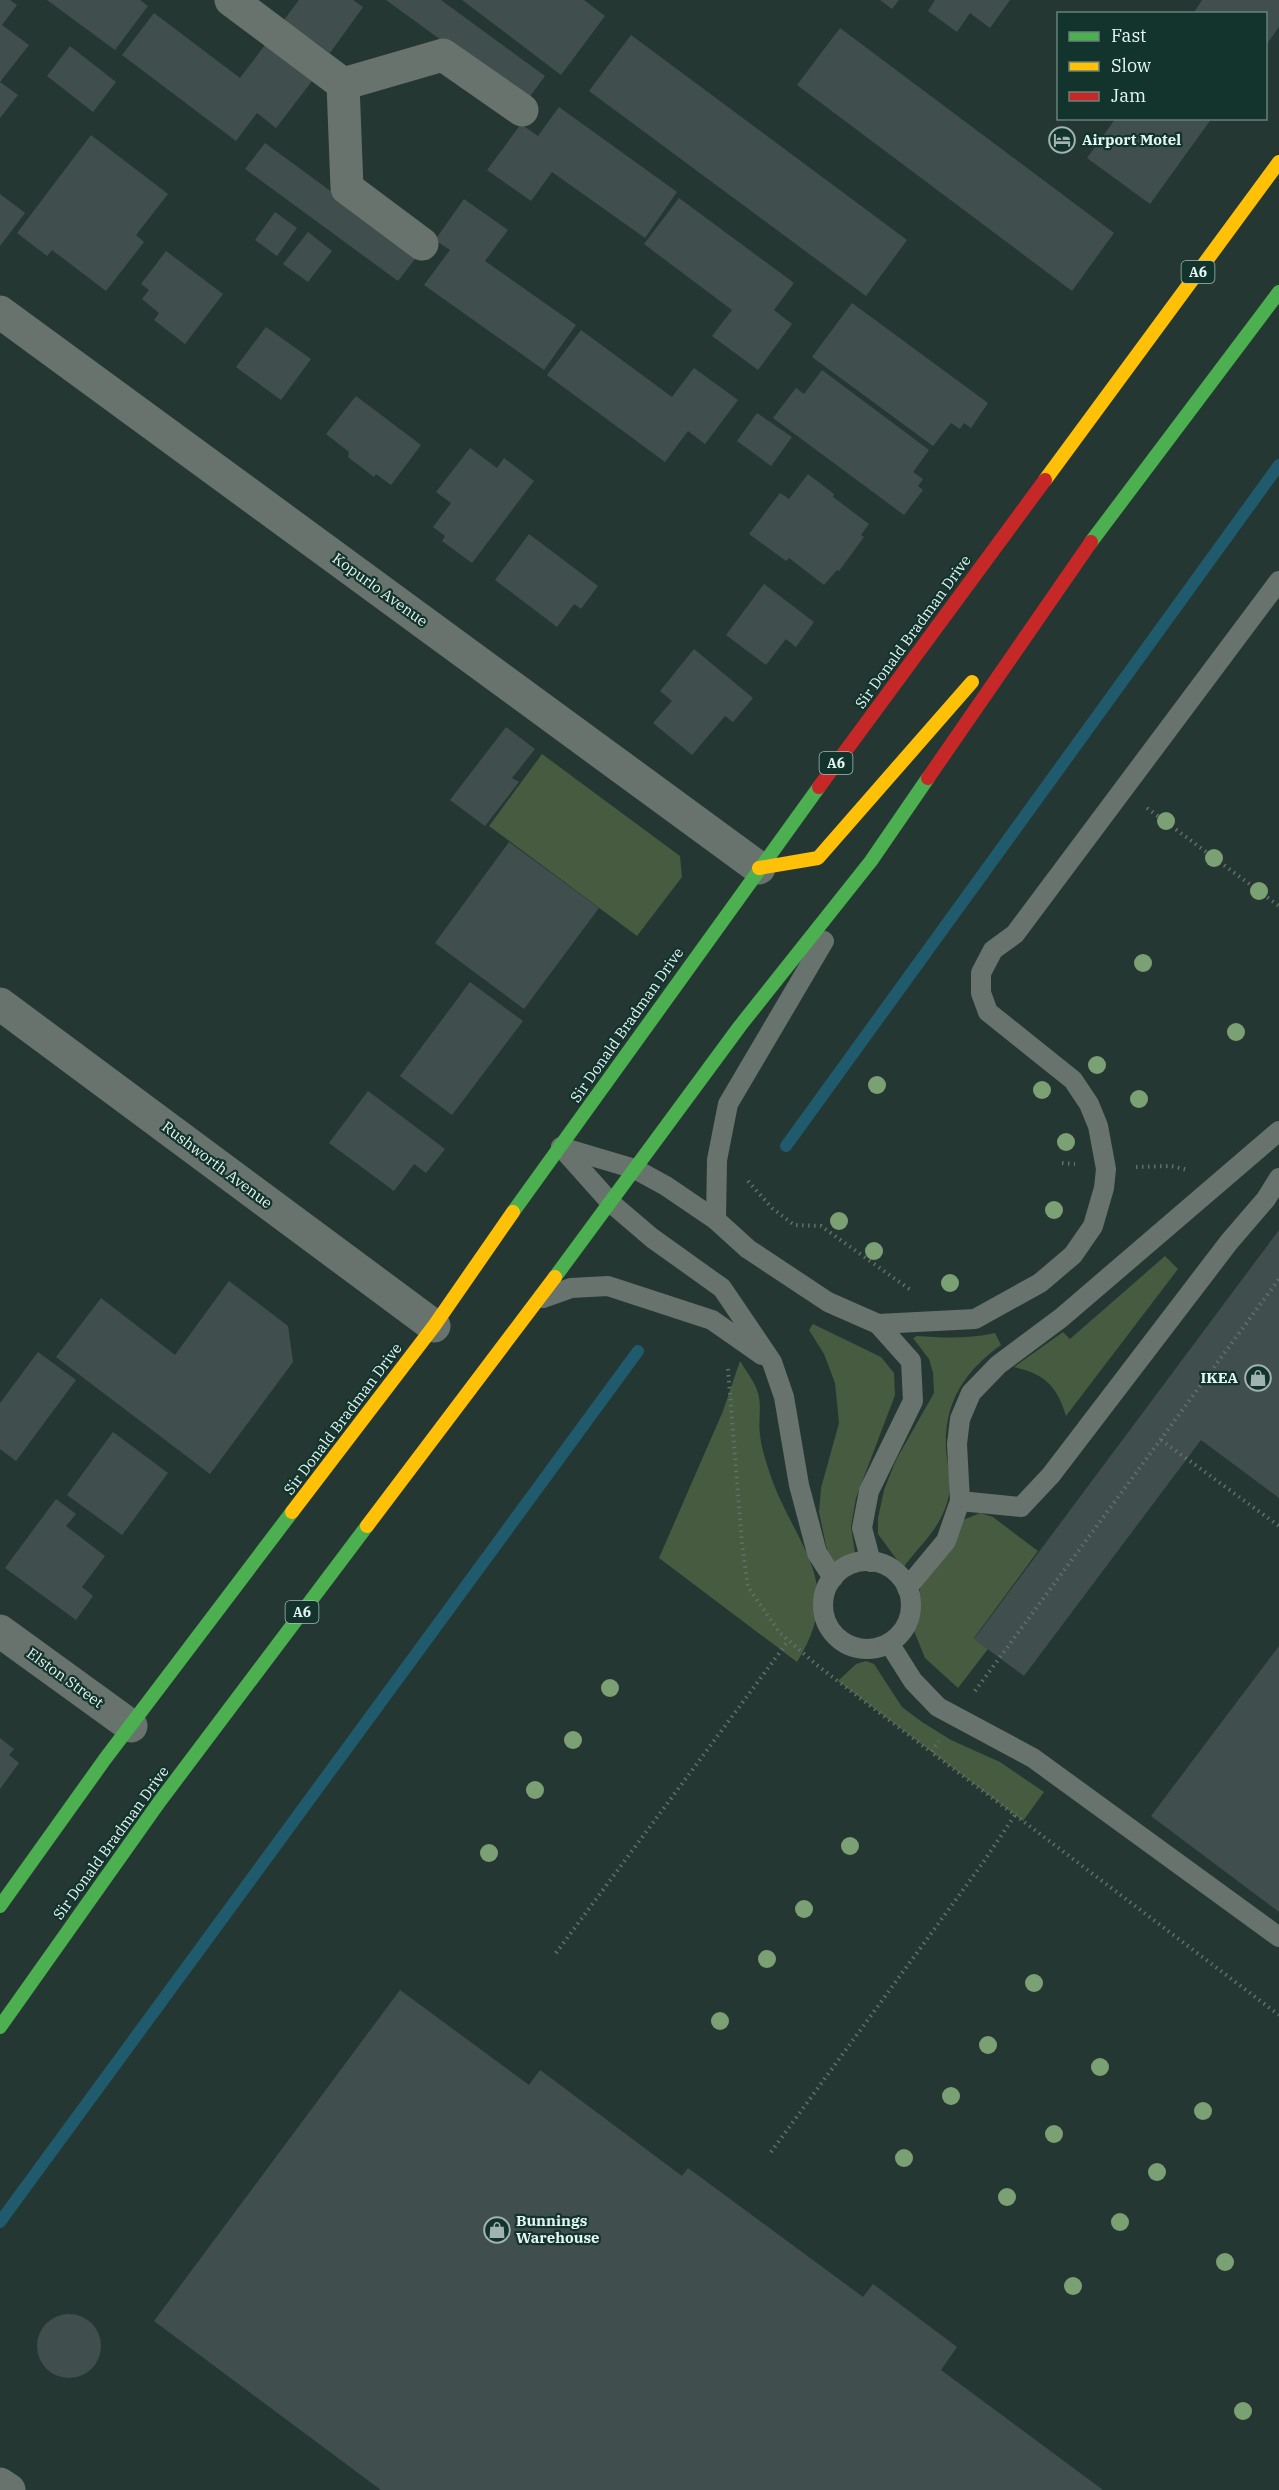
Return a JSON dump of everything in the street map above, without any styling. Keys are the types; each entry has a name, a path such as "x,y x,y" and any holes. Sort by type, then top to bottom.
{"main road":[{"name":"Sir Donald Bradman Drive","path":"0,1906 131,1726 434,1326 759,868 1279,162"},
{"name":"Sir Donald Bradman Drive","path":"0,2027 160,1801 611,1203 740,1026 871,861 1072,568 1279,292"},
{"path":"995,656 1072,568"},
{"path":"759,868 818,858 980,673"}],"street":[{"path":"231,0 343,84"},
{"path":"343,84 443,55 522,110"},
{"path":"343,84 347,188 422,244"},
{"name":"Kopurlo Avenue","path":"0,312 759,868"},
{"name":"Rushworth Avenue","path":"0,1004 434,1326"},
{"name":"Elston Street","path":"0,1631 131,1726"},
{"path":"0,2484 9,2490"}],"lane":[{"path":"878,1324 975,1318 1040,1284 1073,1254 1093,1226 1104,1188 1106,1169 1098,1126 1089,1104 1073,1080 988,1012 981,993 981,974 993,950 1016,934 1279,581"},
{"path":"716,1220 717,1160 728,1104 871,861"},
{"path":"907,1588 946,1541 960,1501 957,1444 960,1419 971,1393 998,1365 1061,1318 1278,1133"},
{"path":"561,1147 635,1169 682,1197 716,1220 748,1249 828,1302 878,1324 911,1361 913,1401 869,1491 861,1528 871,1562"},
{"path":"561,1147 611,1203 652,1238 722,1288 772,1362 784,1397 799,1485 817,1553 833,1578"},
{"path":"960,1501 1021,1508 1051,1476 1229,1242 1266,1199 1279,1178"},
{"path":"538,1300 571,1288 608,1286 712,1320 772,1362"},
{"path":"871,1562 892,1569 907,1588 911,1607 908,1621 900,1633 889,1642 876,1648 861,1649 847,1645 836,1636 827,1625 823,1611 824,1596 833,1578 850,1564 871,1562"},
{"path":"889,1642 913,1681 938,1707 1033,1758 1279,1936"}],"path":[{"path":"1123,790 1279,906"},
{"path":"1062,1163 1106,1169 1171,1166 1196,1172 1214,1186"},
{"path":"1075,1164 1075,1172"},
{"path":"744,1177 772,1208 794,1225 821,1226 916,1294"},
{"path":"727,1360 742,1544 748,1587 780,1633 818,1666 931,1752"},
{"path":"1160,1440 1279,1526"},
{"path":"556,1953 789,1640"},
{"path":"1015,1815 1279,2015"}],"green space":[{"path":"542,754 680,856 682,877 637,936 489,826"},
{"path":"1165,1256 1178,1269 1066,1416 1054,1389 1048,1383 1034,1373 1014,1367 1063,1332 1070,1339"},
{"path":"813,1324 881,1357 894,1373 895,1395 856,1498 851,1527 855,1553 849,1559 837,1563 834,1563 828,1555 819,1512 821,1488 839,1423 835,1383 824,1354 809,1330"},
{"path":"995,1333 1001,1345 967,1377 953,1403 949,1417 946,1449 950,1489 946,1507 936,1526 903,1568 878,1534 878,1518 884,1490 896,1460 934,1393 933,1373 929,1359 913,1338 917,1336 966,1337"},
{"path":"740,1361 758,1393 761,1439 770,1474 780,1500 812,1565 817,1587 817,1609 811,1634 797,1662 659,1558 723,1411"},
{"path":"980,1513 993,1517 1038,1551 974,1638 988,1649 958,1688 925,1658 914,1631 917,1599 924,1576 963,1520"},
{"path":"866,1661 874,1664 902,1707 922,1722 951,1740 1000,1762 1044,1792 1023,1821 838,1681 856,1664"}],"building":[{"path":"0,0 10,0 17,5 2,25 29,45 0,82"},
{"path":"47,0 140,0 148,6 115,50"},
{"path":"299,0 353,0 363,7 330,53 284,20"},
{"path":"386,0 441,0 545,76 526,102"},
{"path":"462,0 584,0 605,16 561,75"},
{"path":"880,0 899,0 892,9"},
{"path":"935,0 1010,0 990,28 970,13 957,32 928,11"},
{"path":"1202,0 1279,0 1279,27 1267,44 1267,12 1194,12"},
{"path":"154,13 240,78 265,45 312,81 276,128 257,113 236,141 122,55"},
{"path":"840,28 1114,233 1072,291 797,85"},
{"path":"631,35 907,240 866,296 589,91"},
{"path":"70,46 116,82 93,112 47,76"},
{"path":"0,82 18,95 0,118"},
{"path":"559,107 677,192 645,238 552,172 531,201 487,170 521,124 538,136"},
{"path":"1115,120 1211,120 1150,204 1087,158"},
{"path":"91,135 168,194 136,235 144,242 106,291 52,250 47,256 17,233"},
{"path":"265,143 418,255 398,281 245,169"},
{"path":"0,194 25,213 0,246"},
{"path":"679,198 794,283 774,310 792,324 758,370 712,336 732,310 644,244"},
{"path":"464,199 508,230 485,261 576,325 544,370 424,285 450,250 435,240"},
{"path":"275,212 297,228 277,256 255,240"},
{"path":"308,232 332,251 308,282 283,264"},
{"path":"166,251 223,294 185,344 154,320 159,313 142,299 149,290 141,284"},
{"path":"852,303 988,403 971,428 964,423 960,429 951,423 933,446 812,357"},
{"path":"266,327 311,359 281,400 236,367"},
{"path":"581,330 672,397 694,368 738,400 705,444 688,431 665,462 547,375"},
{"path":"822,370 929,450 913,472 923,479 918,486 923,490 904,515 773,418 796,388 804,394"},
{"path":"356,396 421,445 391,485 376,474 374,477 348,457 349,452 326,434"},
{"path":"757,413 792,437 771,466 737,441"},
{"path":"470,448 497,468 504,458 534,481 472,563 442,541 445,536 433,527 451,503 436,492"},
{"path":"808,474 834,494 833,497 869,524 861,535 864,537 839,571 837,570 824,585 789,558 786,561 749,534 780,493 789,499"},
{"path":"529,534 598,586 581,609 574,604 557,627 495,580"},
{"path":"764,584 814,622 796,647 786,639 766,665 726,635"},
{"path":"694,649 753,698 733,722 725,716 692,755 653,723 672,701 660,691"},
{"path":"506,727 535,749 512,778 519,782 485,826 450,800"},
{"path":"509,842 599,908 524,1009 435,943"},
{"path":"470,982 523,1021 452,1115 400,1076"},
{"path":"368,1091 445,1149 426,1173 414,1164 394,1191 329,1143"},
{"path":"1279,1230 1279,1498 1201,1440 1024,1676 974,1639"},
{"path":"229,1281 288,1326 293,1362 210,1474 56,1357 101,1298 175,1355"},
{"path":"38,1352 76,1380 16,1461 0,1449 0,1403"},
{"path":"113,1432 168,1473 122,1535 67,1495"},
{"path":"56,1499 76,1514 66,1526 105,1556 82,1587 93,1596 76,1620 5,1568"},
{"path":"1279,1646 1279,1912 1151,1816"},
{"path":"0,1738 14,1749 9,1755 19,1763 0,1789"},
{"name":"Bunnings Warehouse","path":"400,1990 529,2085 540,2070 682,2176 688,2168 863,2297 873,2284 957,2347 941,2370 1103,2490 381,2490 154,2321"},
{"path":"63,2314 75,2314 92,2323 99,2334 101,2346 99,2358 92,2369 75,2378 63,2378 51,2373 42,2364 37,2352 37,2340 42,2328 51,2319"}],"waterway":[{"path":"786,1146 1279,465"},
{"path":"0,2222 638,1351"}],"traffic: fast":[{"path":"1091,542 1279,292"},
{"path":"555,1277 740,1026 871,861 928,778"},
{"path":"513,1212 819,787"},
{"path":"0,1906 105,1759 292,1512"},
{"path":"0,2027 160,1801 367,1526"}],"traffic: slow":[{"path":"1045,480 1279,162"},
{"path":"759,868 818,858 972,682"},
{"path":"292,1512 434,1326 513,1212"},
{"path":"367,1526 555,1277"}],"traffic: jam":[{"path":"819,787 1045,480"},
{"path":"928,778 1091,542"}],"place":[{"name":"Airport Motel","path":"1062,140"},
{"name":"IKEA","path":"1258,1378"},
{"name":"Bunnings Warehouse","path":"497,2230"}]}
